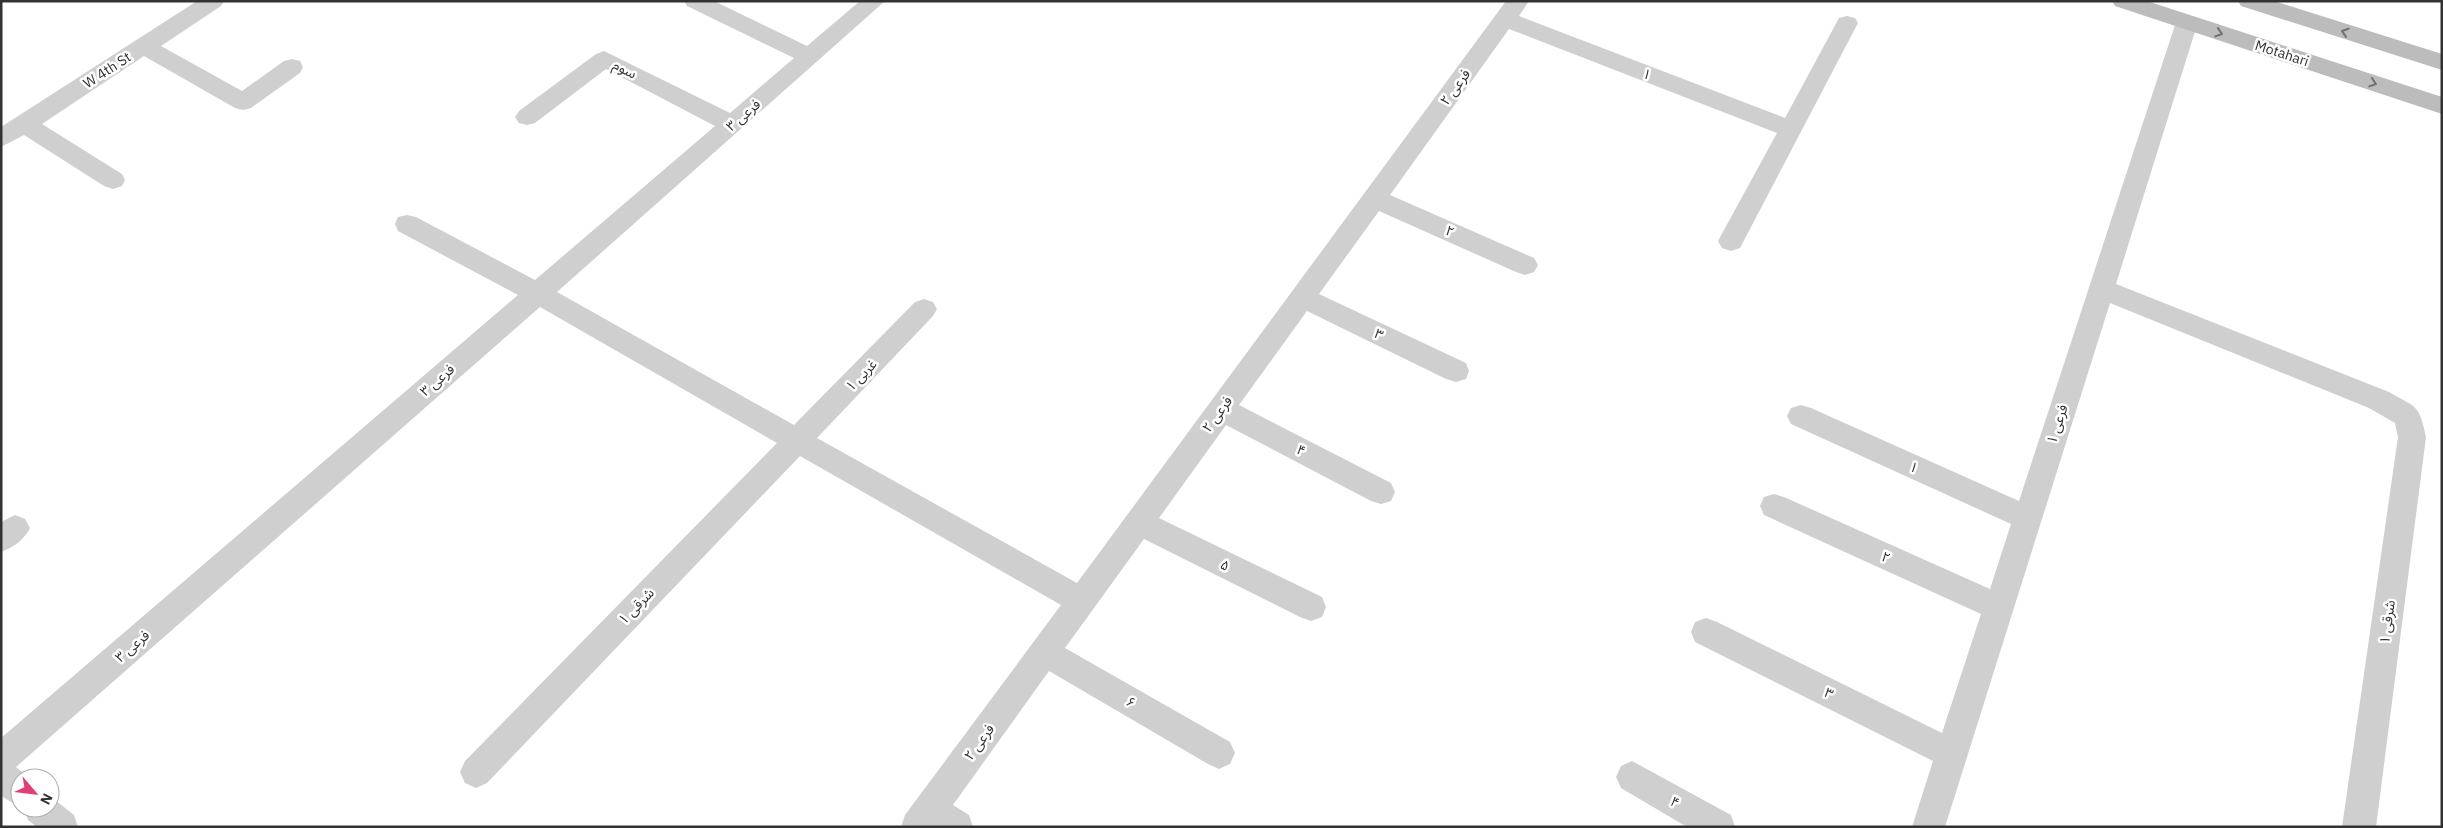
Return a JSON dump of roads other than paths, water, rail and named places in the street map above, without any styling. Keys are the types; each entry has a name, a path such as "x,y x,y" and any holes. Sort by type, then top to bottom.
{"main road":[{"name":"Motahari","path":"2123,1 2442,106"},
{"path":"2249,1 2442,62"}],"street":[{"name":"W 4th St","path":"1,139 213,1"},
{"path":"695,1 810,57"},
{"name":"فرعی ۳","path":"1,760 874,1"},
{"name":"۱","path":"1511,10 1790,129"},
{"name":"فرعی ۲","path":"923,818 1511,10"},
{"name":"فرعی ۱","path":"1928,827 2187,22"},
{"path":"1731,241 1846,23"},
{"path":"144,46 243,102 292,67"},
{"name":"سوم","path":"527,117 604,59 732,124"},
{"path":"24,124 113,180"},
{"name":"۲","path":"1374,198 1525,265"},
{"path":"408,224 797,440 1081,602"},
{"name":"۱ شرقی","path":"2101,289 2379,400 2408,418 2412,437 2358,827"},
{"name":"۳","path":"1302,297 1456,371"},
{"name":"۱ غربی","path":"797,440 924,309"},
{"name":"۴","path":"1221,409 1381,492"},
{"name":"۱","path":"1802,416 2027,518"},
{"name":"۱ شرقی","path":"476,772 797,440"},
{"name":"۲","path":"1774,506 1999,608"},
{"name":"۵","path":"1139,522 1311,607"},
{"name":"۳","path":"1706,632 1952,754"},
{"name":"۶","path":"1044,652 1219,753"},
{"name":"۴","path":"1632,777 1719,827"},
{"path":"52,818 62,827"},
{"path":"923,818 957,827"}]}
